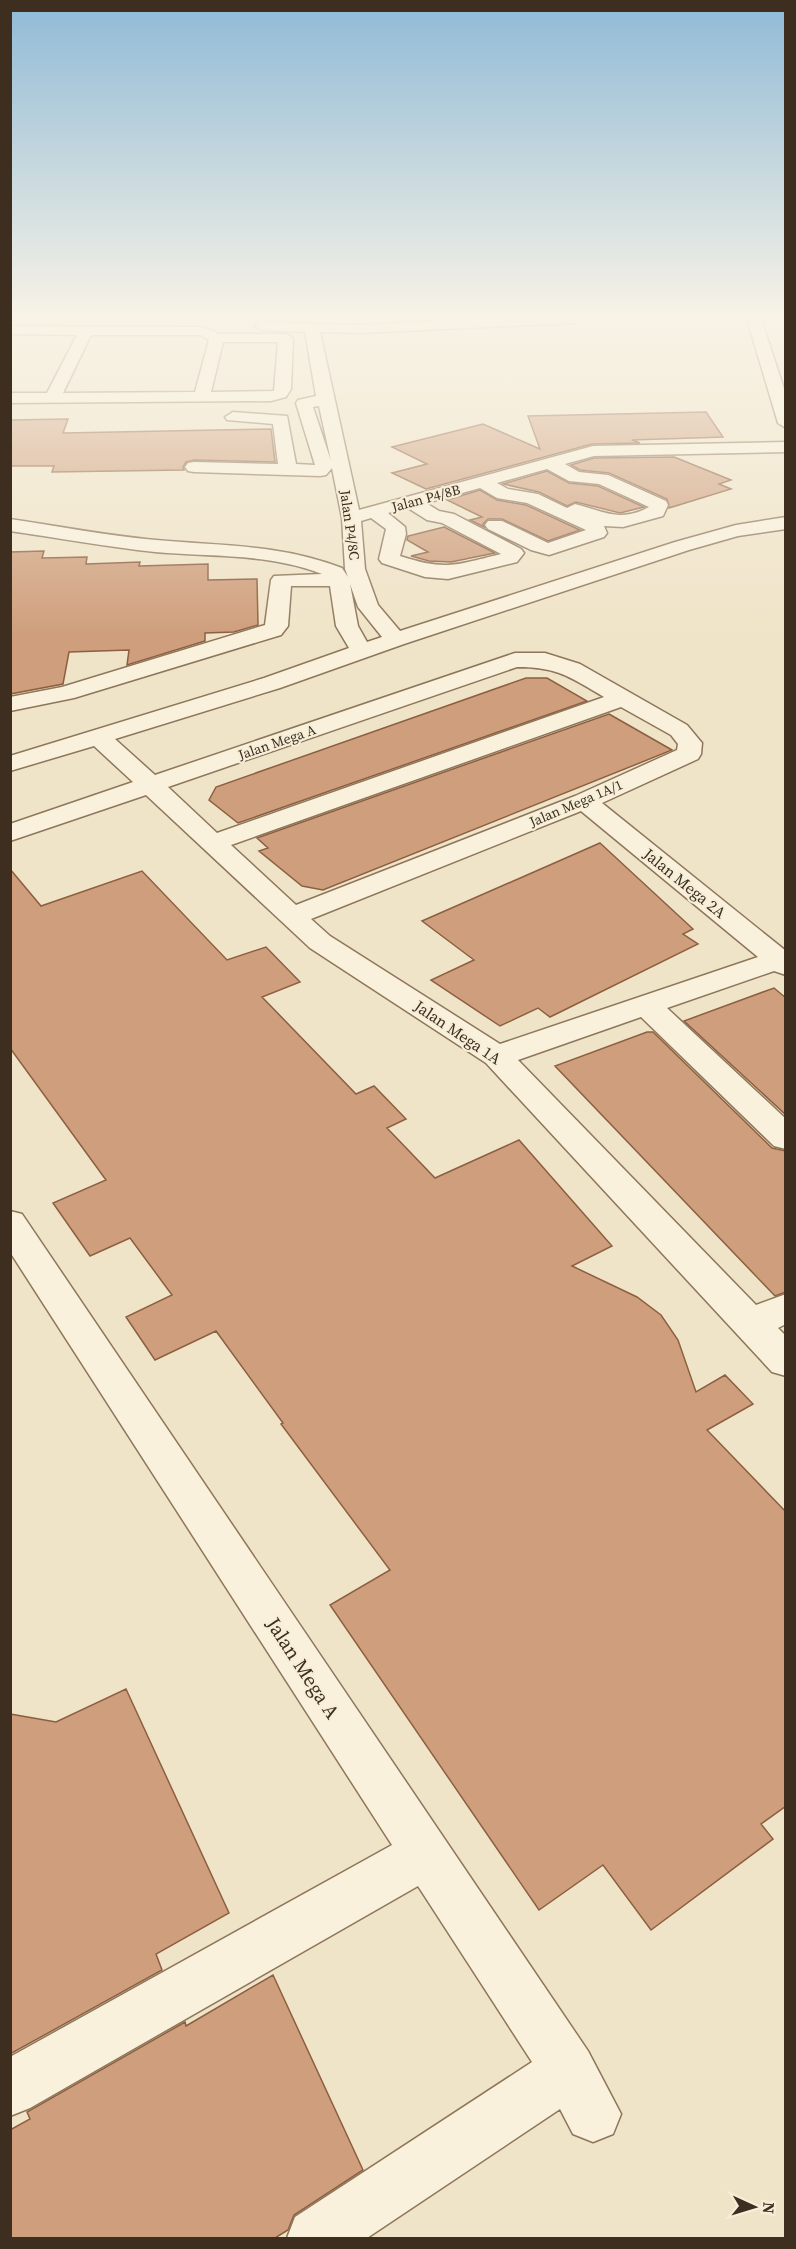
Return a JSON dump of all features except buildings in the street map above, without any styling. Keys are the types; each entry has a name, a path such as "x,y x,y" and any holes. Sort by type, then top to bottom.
{"street":[{"path":"282,424 287,466 292,470"},
{"path":"194,467 321,471 324,467 310,424"},
{"name":"Jalan P4/8C","path":"332,424 351,518 356,569 368,607 396,639"},
{"name":"Jalan P4/8B","path":"351,518 593,451 786,447"},
{"path":"549,463 575,477"},
{"path":"511,474 540,488 544,496 603,522 621,523 656,512 658,505 602,479 575,477 540,488"},
{"path":"442,494 465,506 469,512 538,546 549,549 597,533 596,528 531,498 504,494 483,482"},
{"path":"374,512 395,527 396,534 389,559 425,571 448,573 510,558 514,553 447,518 434,516 412,502"},
{"path":"760,527 786,515"},
{"path":"10,764 272,683 396,639 693,543 736,531 786,523"},
{"path":"10,525 156,546 273,553 310,561 334,572 339,580 347,626 362,651"},
{"path":"619,567 786,534"},
{"path":"10,704 66,693 273,630 277,626 281,580 278,573 217,565"},
{"path":"281,580 339,580"},
{"name":"Jalan Mega A","path":"10,833 515,660 545,660"},
{"name":"Jalan Mega 1A/1","path":"293,916 584,801 689,754 690,742 680,730 572,669 545,660"},
{"path":"213,843 623,698"},
{"name":"Jalan Mega 1A","path":"99,737 320,942 497,1056 786,1361"},
{"name":"Jalan Mega 2A","path":"584,801 782,963"},
{"path":"497,1056 646,1005 782,963"},
{"path":"646,1005 786,1138"},
{"name":"Jalan Mega A","path":"10,1223 581,2092 316,2238"},
{"path":"751,1324 786,1308"},
{"path":"10,2088 425,1854"}]}
